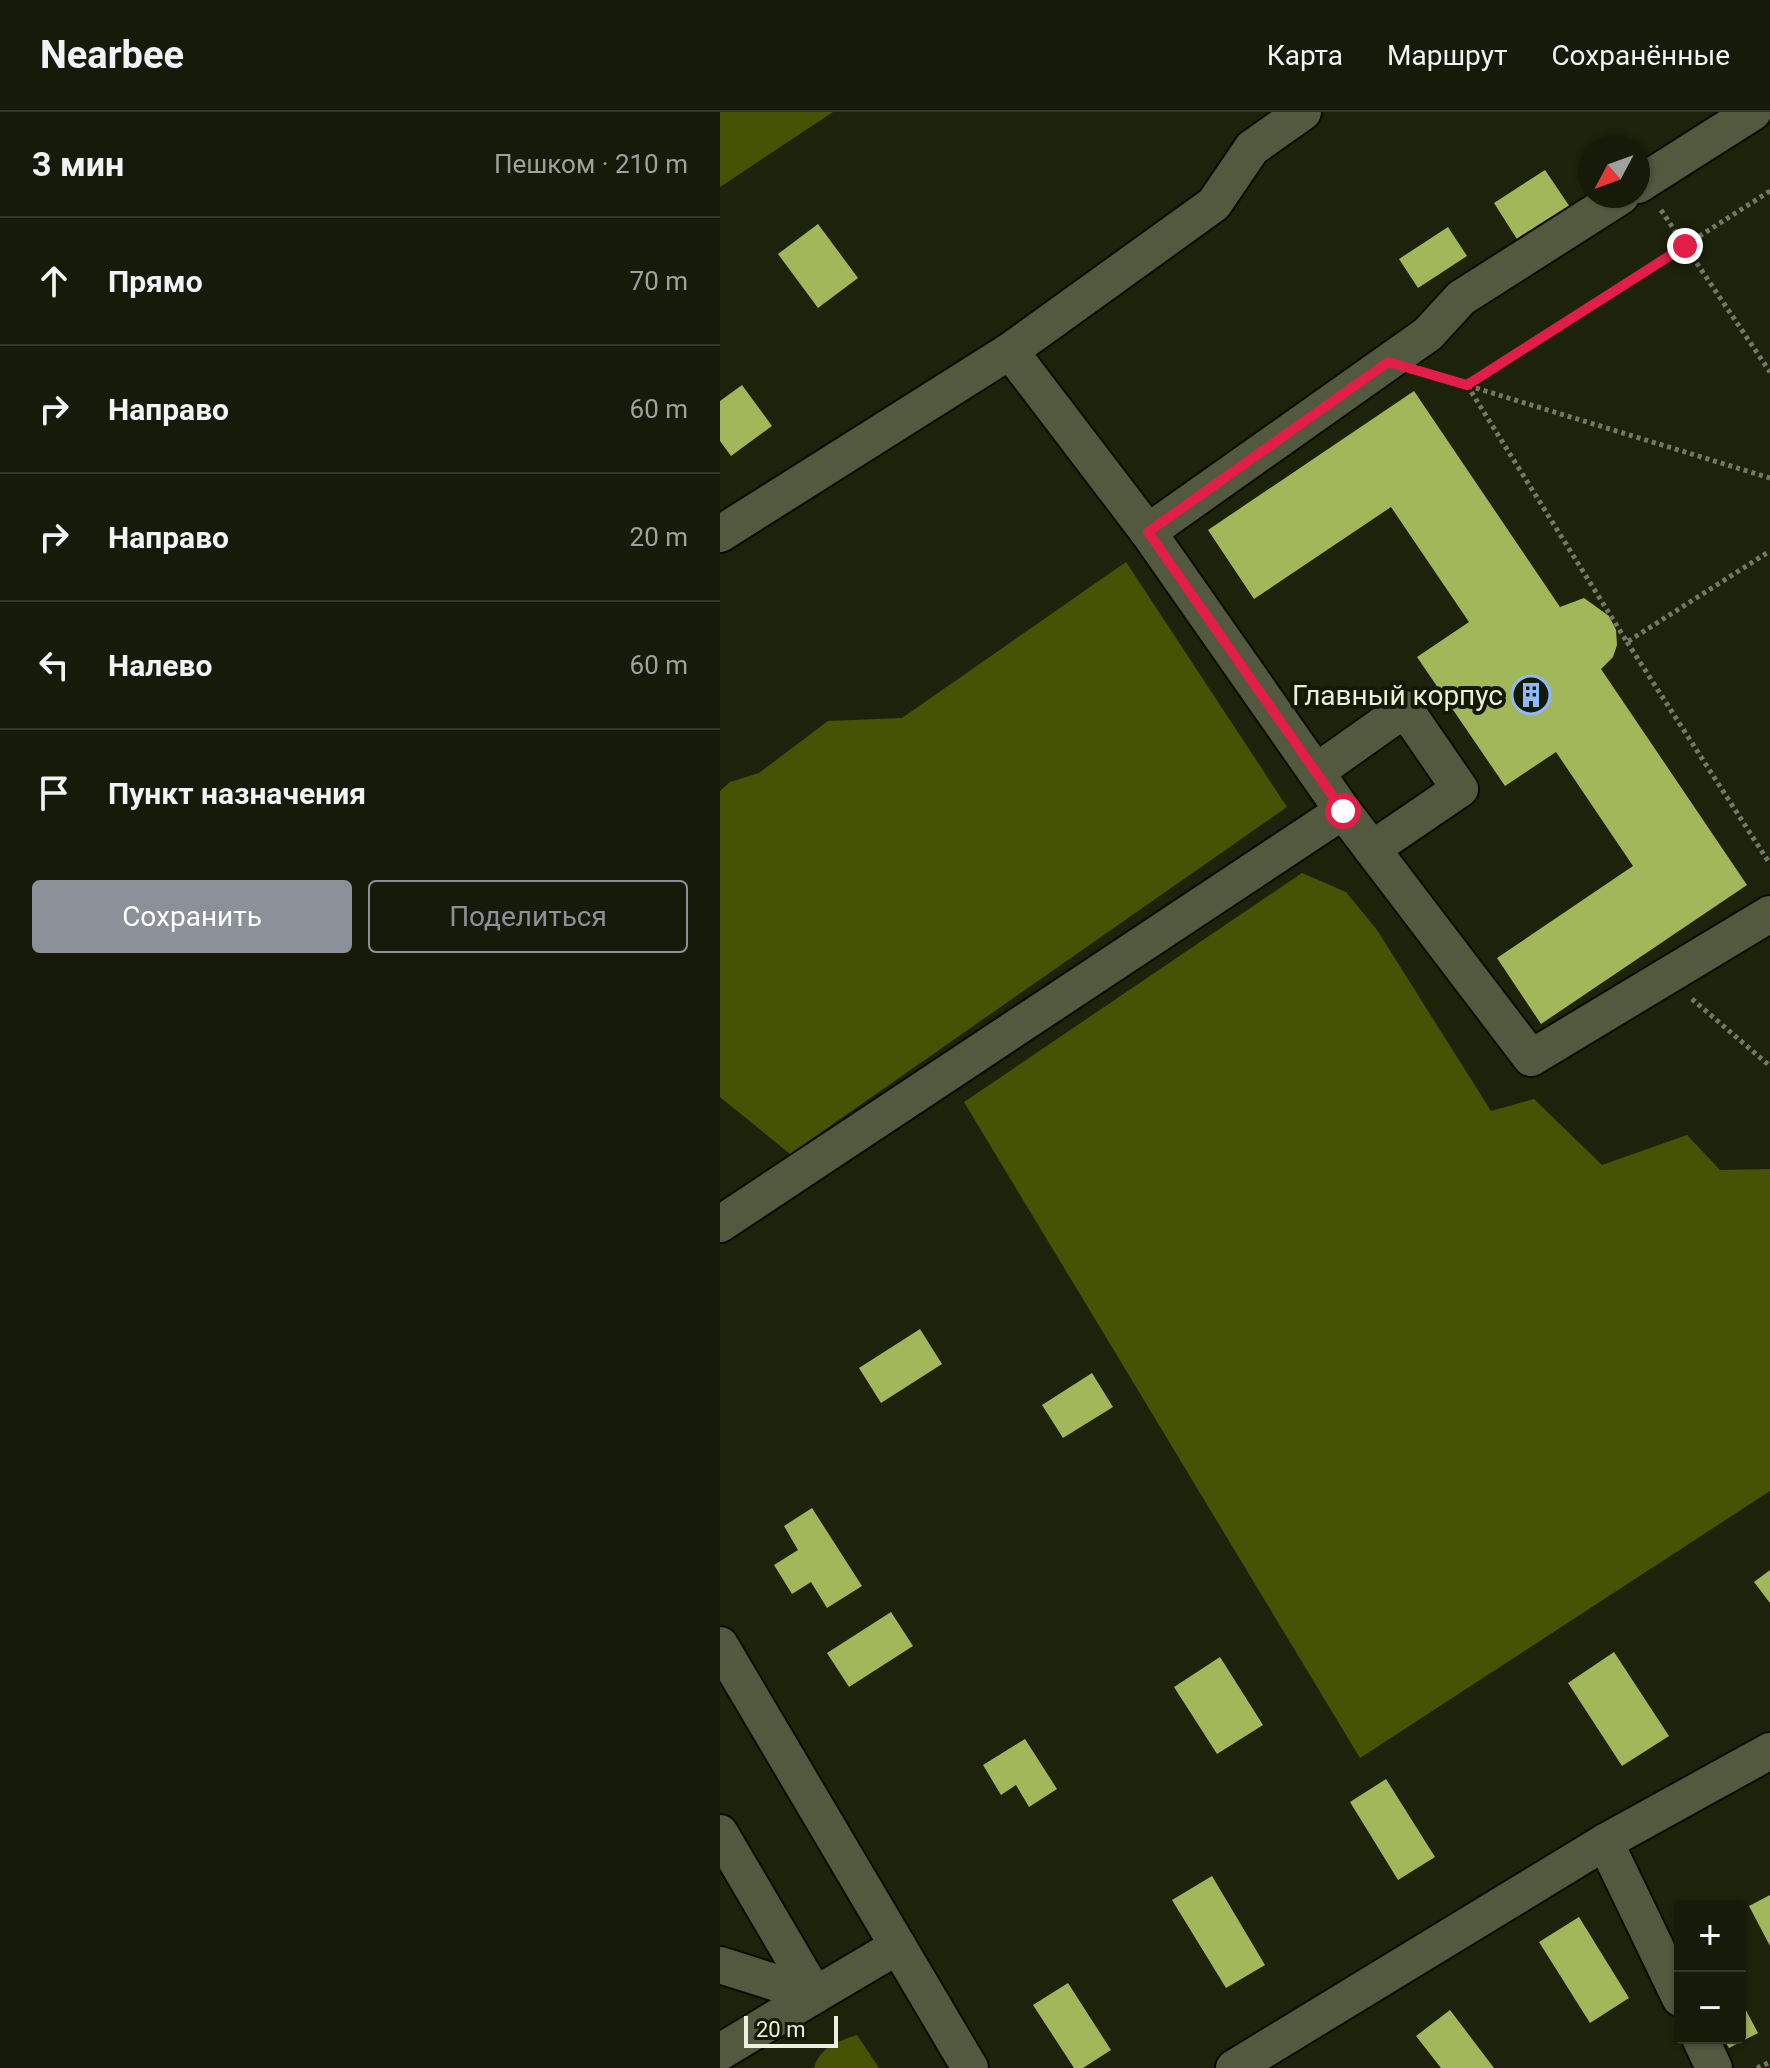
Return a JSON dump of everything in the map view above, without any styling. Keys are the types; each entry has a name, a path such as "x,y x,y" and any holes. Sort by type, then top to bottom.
{"street":[{"path":"720,534 1010,351 1214,204 1252,148 1303,112"},
{"path":"1650,178 1753,112"},
{"path":"1148,532 1428,334 1461,298 1603,208"},
{"path":"1010,351 1148,532 1343,811 1531,1058 1770,914"},
{"path":"1316,772 1405,709 1460,789 1372,849"},
{"path":"720,1224 1343,811"},
{"path":"720,1645 970,2068"},
{"path":"1234,2068 1605,1842 1770,1751"},
{"path":"720,1833 815,1995"},
{"path":"1605,1842 1674,1986"},
{"path":"720,2052 898,1946"},
{"path":"720,1965 815,1995"},
{"path":"1703,2044 1714,2068"}],"path":[{"path":"1467,385 1770,191"},
{"path":"1650,206 1685,246 1770,372"},
{"path":"1388,362 1770,478"},
{"path":"1467,385 1770,864"},
{"path":"1627,642 1770,551"},
{"path":"1692,1000 1770,1066"},
{"path":"1757,2068 1770,2062"}],"green space":[{"path":"720,112 833,112 720,187"},
{"path":"1126,562 1287,807 790,1154 720,1097 720,791 730,782 759,773 828,721 902,718"},
{"path":"1302,873 1346,892 1377,930 1491,1111 1534,1099 1602,1165 1687,1135 1720,1170 1770,1169 1770,1491 1360,1758 964,1102"},
{"path":"857,2035 879,2068 814,2068 825,2050"}],"building":[{"path":"1545,170 1574,213 1522,247 1494,203"},
{"path":"818,224 858,278 818,308 778,254"},
{"path":"1448,227 1467,256 1418,288 1399,259"},
{"path":"742,385 772,426 731,456 720,441 720,401"},
{"name":"Главный корпус","path":"1414,391 1560,607 1584,598 1609,616 1616,630 1617,645 1613,657 1601,669 1747,885 1541,1024 1497,958 1633,866 1556,752 1505,786 1417,657 1469,622 1391,507 1254,599 1208,530"},
{"path":"920,1329 942,1364 881,1403 859,1368"},
{"path":"1092,1373 1113,1407 1063,1438 1042,1405"},
{"path":"812,1508 862,1586 827,1608 811,1582 792,1594 774,1565 798,1550 784,1526"},
{"path":"1770,1570 1770,1603 1754,1582"},
{"path":"891,1612 913,1646 849,1687 827,1653"},
{"path":"1614,1652 1669,1736 1622,1766 1568,1683"},
{"path":"1220,1657 1263,1725 1217,1754 1174,1687"},
{"path":"1025,1739 1057,1789 1029,1807 1016,1785 1001,1795 983,1765"},
{"path":"1386,1779 1435,1857 1398,1880 1350,1802"},
{"path":"1212,1876 1265,1965 1226,1988 1172,1900"},
{"path":"1770,1895 1770,1946 1749,1906"},
{"path":"1579,1917 1629,1998 1590,2023 1539,1942"},
{"path":"1068,1983 1111,2050 1083,2068 1074,2068 1033,2005"},
{"path":"1450,2010 1494,2068 1441,2068 1416,2036"},
{"path":"1746,2010 1758,2033 1746,2039"}],"place":[{"name":"Главный корпус","path":"1531,695"}],"route":[{"path":"1343,811 1148,532 1388,362 1467,385 1685,246"}]}
